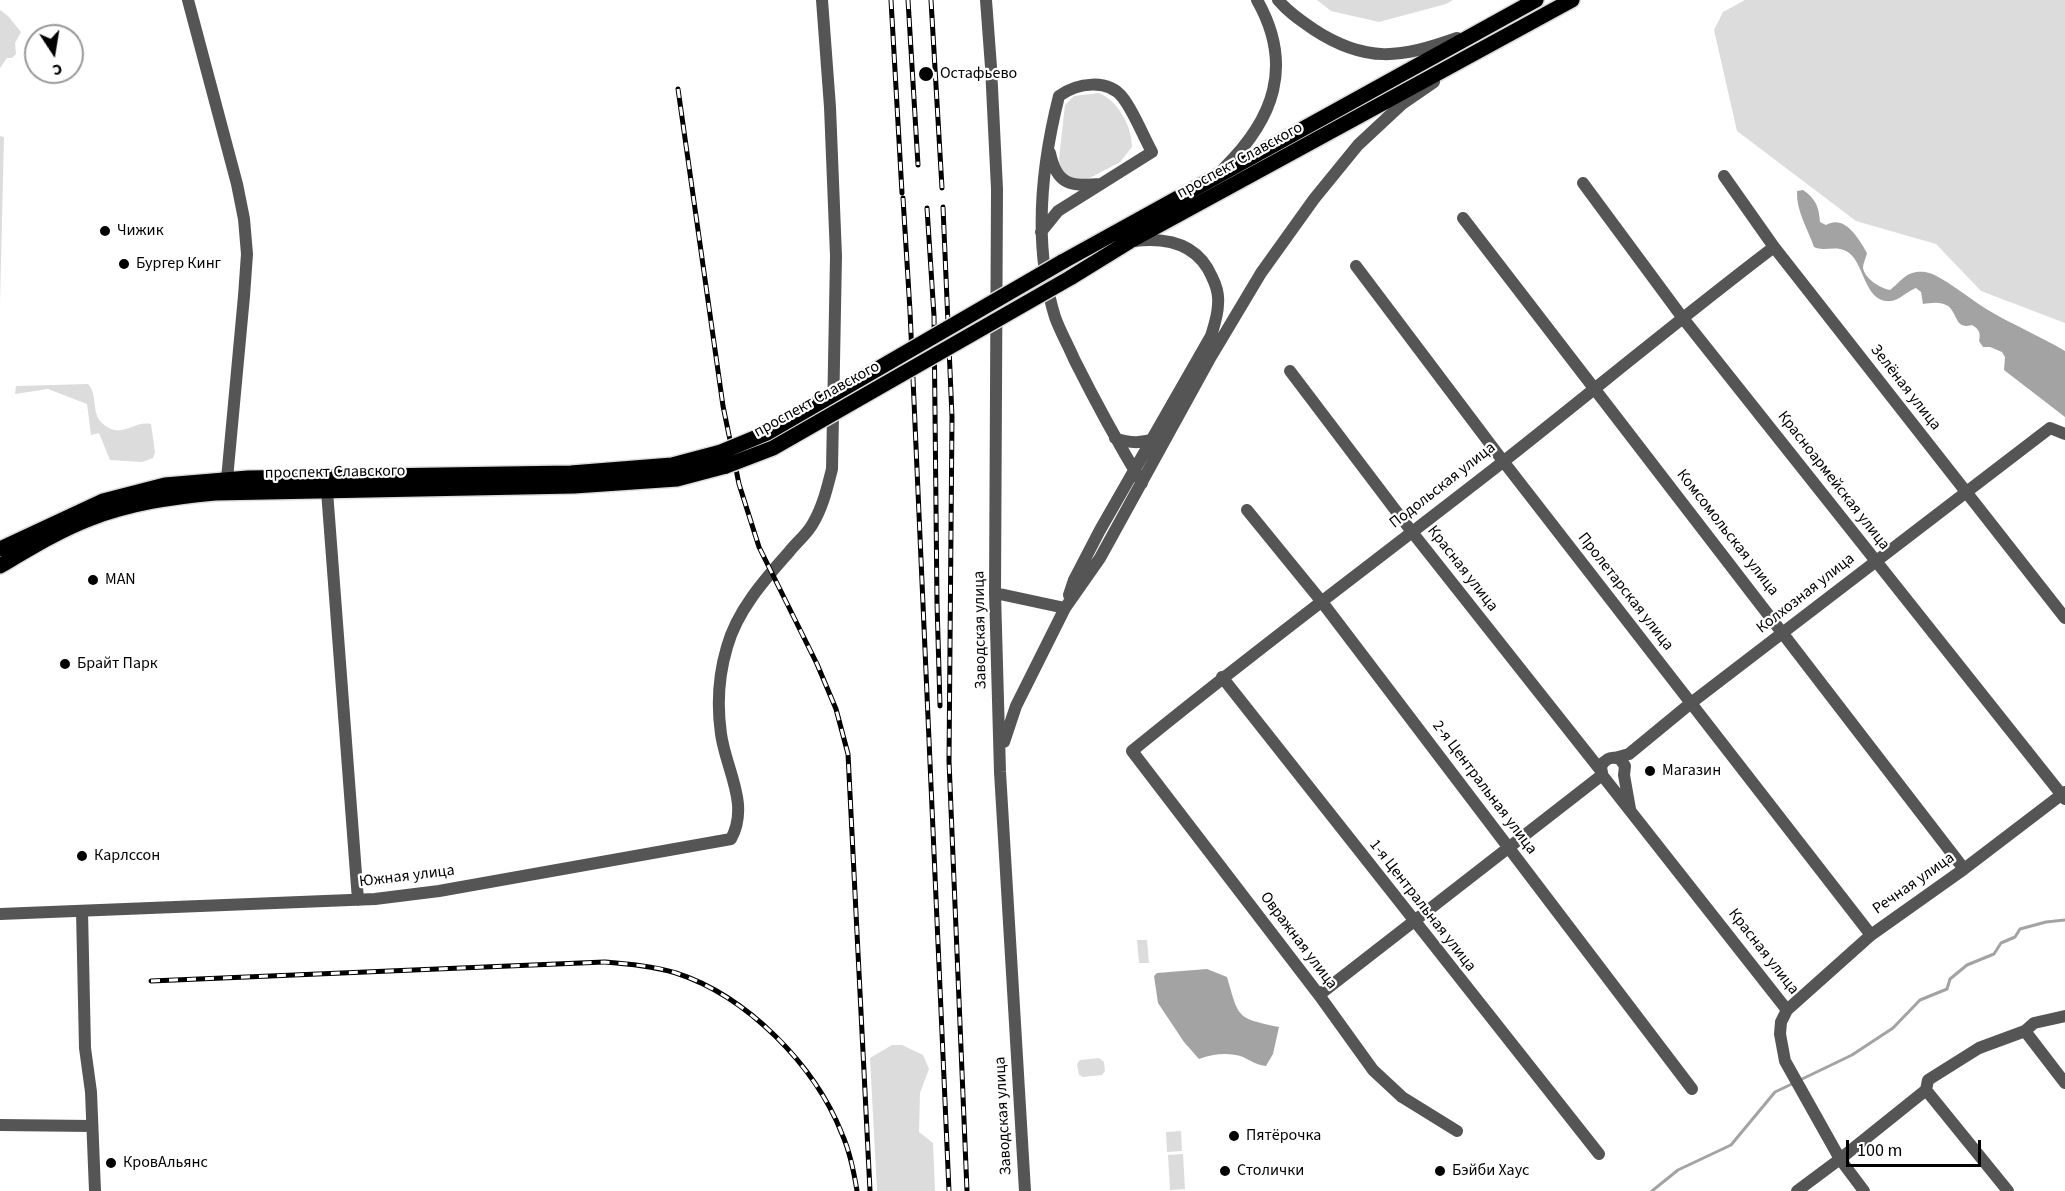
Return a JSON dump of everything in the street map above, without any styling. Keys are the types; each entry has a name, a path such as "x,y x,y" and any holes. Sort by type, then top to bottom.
{"main road":[{"name":"проспект Славского","path":"0,566 88,519 168,497 215,493 574,486 677,479 724,459 1062,262 1536,0"},
{"name":"проспект Славского","path":"4,546 83,508 165,485 227,479 571,473 724,459 773,448 1070,278 1130,241 1572,0"}],"street":[{"path":"188,0 237,184 244,219 247,254 227,479"},
{"name":"Южная улица","path":"0,914 358,900 439,891 731,839 737,829 740,810 732,771 721,735 719,709 727,646 739,619 761,584 812,526 824,501 832,469 836,256 830,107 822,0"},
{"name":"Заводская улица","path":"986,0 998,241 995,593 1000,772 1025,1191"},
{"path":"1214,179 1245,148 1260,126 1271,98 1276,65 1275,51 1264,12 1257,0"},
{"path":"1278,0 1288,11 1336,44 1360,52 1389,55 1417,52 1478,31"},
{"path":"1065,608 1100,558 1209,360 1261,273 1314,199 1358,145 1402,104 1486,47"},
{"path":"1041,232 1058,211 1152,152 1123,98 1113,90 1100,86 1083,85 1070,88 1059,96 1044,180 1041,232 1043,267 1056,320 1115,438 1142,483"},
{"path":"1049,149 1055,170 1062,180 1071,184 1101,184"},
{"name":"Зелёная улица","path":"1724,176 1774,247 2065,618"},
{"name":"Красноармейская улица","path":"1583,183 1682,317 2064,795"},
{"name":"Комсомольская улица","path":"1463,218 1964,869"},
{"path":"1000,772 1010,720 1065,608 1074,580 1211,336 1217,313 1216,285 1207,265 1193,251 1170,241 1154,239 1130,241"},
{"name":"Подольская улица","path":"1132,751 1222,677 1412,532 1682,317 1774,247"},
{"name":"Пролетарская улица","path":"1356,266 1503,461 1871,935"},
{"name":"Красная улица","path":"1290,371 1412,532 1589,756 1613,767 1630,809 1787,1010 1781,1022 1780,1045 1790,1071 1840,1159 1864,1191"},
{"name":"Колхозная улица","path":"1319,995 1613,767 1691,703 2050,428 2065,434"},
{"path":"1115,438 1131,443 1154,439"},
{"path":"327,491 358,900"},
{"name":"2-я Центральная улица","path":"1247,510 1322,602 1692,1089"},
{"path":"995,593 1065,608"},
{"name":"1-я Центральная улица","path":"1222,677 1599,1154"},
{"name":"Овражная улица","path":"1132,751 1385,1083 1412,1105 1457,1131"},
{"name":"Красная улица","path":"1613,767 1630,809"},
{"name":"Речная улица","path":"1787,1010 1871,935 2064,795"},
{"path":"82,911 85,1048 92,1092 95,1191"},
{"path":"1797,1191 1926,1089 1928,1080 1979,1048 2025,1031 2034,1023 2065,1016"},
{"path":"2025,1031 2065,1083"},
{"path":"1926,1089 2008,1191"},
{"path":"0,1125 92,1126"}],"shaded area":[{"path":"1317,0 1453,0 1446,4 1379,22 1331,11"},
{"path":"1745,0 2065,0 2065,323 1981,291 1936,244 1856,221 1737,131 1714,30 1723,12"},
{"path":"0,10 21,32 15,43 16,54 12,58 7,58 0,68"},
{"path":"1099,93 1112,102 1123,115 1130,131 1132,147 1120,162 1086,180 1067,177 1060,166 1059,159 1065,105 1074,96"},
{"path":"0,136 4,137 0,303"},
{"path":"1803,190 1816,204 1820,222 1826,225 1833,222 1845,225 1856,235 1867,253 1863,266 1864,272 1878,285 1890,290 1913,273 1932,274 1988,310 2065,351 2065,417 2004,370 2005,357 2002,352 1983,347 1979,341 1978,330 1972,325 1962,325 1948,306 1939,303 1923,304 1921,292 1916,288 1894,300 1882,300 1869,289 1857,263 1846,251 1814,247 1798,206 1797,191"},
{"path":"88,384 93,393 99,419 109,428 121,430 151,424 155,452 153,458 142,462 110,460 99,433 91,435 87,404 48,389 15,394 16,386"},
{"path":"1137,940 1147,940 1149,963 1139,963"},
{"path":"1207,969 1227,977 1234,1001 1241,1014 1254,1021 1279,1027 1273,1054 1266,1066 1232,1054 1199,1059 1184,1042 1158,1003 1154,976 1157,973"},
{"path":"892,1045 902,1045 923,1055 929,1069 920,1093 919,1132 933,1143 935,1191 877,1191 870,1058"},
{"path":"1099,1058 1104,1062 1105,1071 1102,1075 1083,1077 1079,1075 1077,1064 1080,1060"},
{"path":"1181,1131 1182,1151 1167,1152 1166,1132"},
{"path":"1183,1154 1185,1189 1170,1190 1168,1155"}],"waterway":[{"path":"1800,1080 1852,1055 1893,1028 1920,1000 1947,989 1950,979 1967,965 1994,954 2001,943 2015,937 2020,929 2065,920"},
{"path":"1652,1191 1678,1170 1731,1145 1775,1092 1794,1083"}],"railway":[{"path":"891,0 902,193"},
{"path":"908,0 918,165"},
{"path":"931,0 942,188"},
{"path":"678,89 723,406 739,484 759,547 817,664 836,709 848,754 870,1191"},
{"path":"903,198 949,1191"},
{"path":"943,207 952,417 949,761 967,1191"},
{"path":"927,208 934,316 940,706"},
{"path":"151,981 604,962 649,967 676,973 728,998 776,1036 796,1059 815,1083 830,1108 847,1148 857,1191"}],"place":[{"name":"Остафьево","path":"926,74"},
{"name":"Чижик","path":"105,231"},
{"name":"Бургер Кинг","path":"124,264"},
{"name":"MAN","path":"93,580"},
{"name":"Брайт Парк","path":"65,664"},
{"name":"Магазин","path":"1650,771"},
{"name":"Карлссон","path":"82,856"},
{"name":"Пятёрочка","path":"1234,1136"},
{"name":"КровАльянс","path":"111,1163"},
{"name":"Столички","path":"1225,1171"},
{"name":"Бэйби Хаус","path":"1440,1171"}]}
